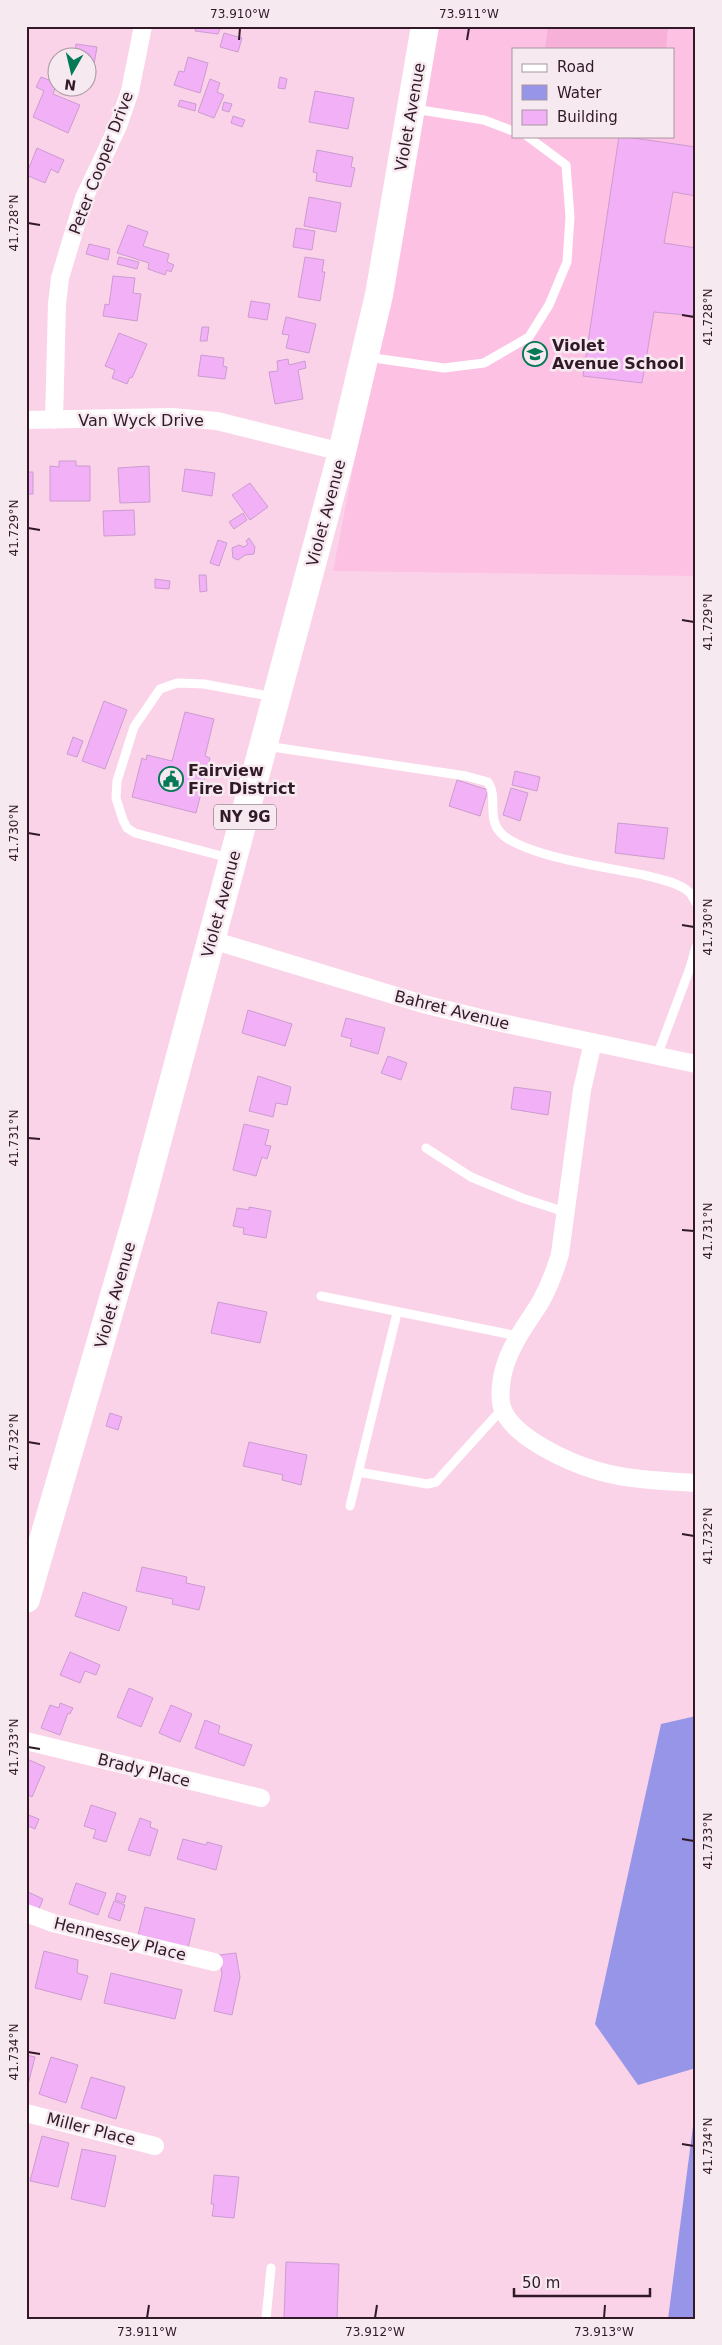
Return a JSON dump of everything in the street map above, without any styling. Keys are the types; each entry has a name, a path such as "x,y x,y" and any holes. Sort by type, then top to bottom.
{"main road":[{"name":"Violet Avenue","path":"26,1599 135,1222 342,452 379,295 426,26"}],"street":[{"name":"Peter Cooper Drive","path":"54,420 57,304 60,278 84,198 118,126 124,108 138,55 143,26"},
{"name":"Van Wyck Drive","path":"26,420 171,417 217,421 342,452"},
{"name":"Bahret Avenue","path":"212,940 423,1004 696,1064"},
{"path":"593,1042 582,1090 560,1254 553,1277 540,1302 518,1336 503,1372 500,1402 511,1423 527,1436 558,1455 598,1471 643,1480 696,1483"},
{"name":"Brady Place","path":"26,1741 261,1798"},
{"name":"Hennessey Place","path":"26,1913 52,1923 214,1962"},
{"name":"Miller Place","path":"26,2113 155,2146"}],"lane":[{"path":"411,108 484,120 512,131"},
{"path":"365,356 444,368 484,364 529,338 549,305 567,262 570,217 566,165 530,138"},
{"path":"233,860 135,833 127,828 116,798 117,781 134,727 160,689 177,683 204,684 277,697"},
{"path":"264,746 466,776 488,782 493,789 492,815 499,832 514,844 544,854 663,880 690,892 696,903"},
{"path":"657,1056 696,947"},
{"path":"426,1148 471,1177 522,1198 565,1212"},
{"path":"321,1296 397,1313 518,1336"},
{"path":"350,1506 397,1313"},
{"path":"358,1472 427,1484 436,1482 502,1409"},
{"path":"266,2319 271,2268"}],"shaded area":[{"name":"Violet Avenue School","path":"439,26 696,26 696,576 333,571"},
{"path":"548,26 668,26 666,48 545,48"}],"water":[{"path":"696,1716 696,2068 638,2085 595,2024 661,1724"},
{"path":"696,2103 696,2319 668,2319"}],"building":[{"path":"196,26 221,26 218,34 195,31"},
{"path":"224,33 242,38 238,52 220,47"},
{"path":"76,44 97,47 97,48 75,48"},
{"path":"188,57 208,63 200,93 174,85 179,71 184,72"},
{"path":"41,77 48,80 48,98 63,98 80,105 68,133 33,117 44,91 36,87"},
{"path":"280,77 287,79 285,89 278,88"},
{"path":"210,79 220,83 217,92 224,95 214,118 198,112"},
{"path":"315,91 354,98 348,129 309,122"},
{"path":"180,100 196,104 195,111 178,106"},
{"path":"224,102 232,104 229,112 222,110"},
{"path":"233,116 245,120 242,127 231,123"},
{"name":"Violet Avenue School","path":"619,138 633,138 696,147 696,196 673,192 664,243 696,248 696,316 654,312 642,383 583,376"},
{"path":"37,148 64,160 58,173 51,169 45,183 26,175"},
{"path":"317,150 353,157 351,167 355,168 351,187 316,181 317,173 313,172"},
{"path":"309,197 341,203 336,232 304,226"},
{"path":"128,225 148,232 143,246 169,254 167,262 174,265 171,272 167,270 165,275 148,269 149,263 117,253"},
{"path":"296,228 315,231 312,250 293,247"},
{"path":"89,244 110,249 108,260 86,254"},
{"path":"119,257 139,262 137,269 117,264"},
{"path":"305,257 324,260 322,272 325,272 320,301 298,297"},
{"path":"113,276 135,278 133,293 141,294 137,321 103,316 105,304 109,305"},
{"path":"251,301 270,304 267,320 248,317"},
{"path":"286,317 316,324 309,353 286,348 289,335 282,334"},
{"path":"202,327 209,327 207,341 200,341"},
{"path":"119,333 147,344 132,378 130,377 127,384 112,378 115,370 105,366"},
{"path":"201,355 224,358 223,366 227,367 225,379 198,376"},
{"path":"288,359 289,365 305,361 306,368 298,370 303,399 275,404 269,372 278,371 277,361"},
{"path":"59,461 76,461 76,466 90,466 90,501 50,501 50,466 59,467"},
{"path":"149,466 150,502 120,503 118,468"},
{"path":"185,469 215,473 212,496 182,491"},
{"path":"26,472 33,472 33,494 26,494"},
{"path":"250,483 268,507 250,520 232,495"},
{"path":"134,510 135,535 104,536 103,511"},
{"path":"243,513 247,520 234,529 229,522"},
{"path":"249,538 255,547 254,554 245,555 238,560 233,558 232,548 239,545 244,547 248,544 246,541"},
{"path":"218,540 227,543 219,566 210,563"},
{"path":"199,575 206,575 207,591 200,592"},
{"path":"155,579 170,581 169,589 155,588"},
{"path":"104,701 127,710 105,769 82,761"},
{"name":"Fairview Fire District","path":"185,712 214,719 205,756 210,758 196,813 132,797 142,758 146,760 147,755 172,761"},
{"path":"73,737 83,741 77,757 67,754"},
{"path":"515,771 540,777 537,791 512,785"},
{"path":"457,780 488,790 480,816 449,806"},
{"path":"511,788 528,793 520,821 503,815"},
{"path":"618,823 668,828 664,859 615,853"},
{"path":"248,1010 292,1024 285,1046 242,1033"},
{"path":"346,1018 385,1028 378,1054 350,1046 352,1039 341,1036"},
{"path":"388,1056 407,1063 401,1080 381,1073"},
{"path":"258,1076 291,1087 287,1105 276,1103 273,1117 249,1111"},
{"path":"514,1087 551,1092 548,1115 511,1109"},
{"path":"244,1124 269,1130 265,1145 271,1146 267,1159 262,1157 256,1176 233,1170"},
{"path":"249,1207 271,1211 266,1238 243,1234 244,1228 233,1226 237,1208 249,1210"},
{"path":"218,1302 267,1312 260,1343 211,1333"},
{"path":"110,1413 122,1417 118,1430 106,1426"},
{"path":"249,1442 307,1455 301,1485 282,1480 283,1475 243,1466"},
{"path":"142,1567 187,1577 186,1583 205,1587 199,1610 172,1604 173,1599 136,1591"},
{"path":"83,1592 127,1607 119,1631 75,1616"},
{"path":"70,1652 100,1665 96,1675 85,1671 80,1683 60,1675"},
{"path":"129,1688 153,1698 141,1727 117,1717"},
{"path":"60,1703 73,1708 70,1714 68,1713 60,1735 41,1728 50,1705 59,1708"},
{"path":"171,1705 192,1714 180,1742 159,1733"},
{"path":"205,1720 220,1726 218,1733 252,1745 244,1766 195,1748"},
{"path":"27,1759 45,1767 32,1797 26,1794"},
{"path":"91,1805 116,1813 106,1842 93,1838 96,1830 84,1826"},
{"path":"26,1814 39,1819 35,1829 26,1825"},
{"path":"140,1818 151,1822 150,1827 158,1830 150,1856 128,1850"},
{"path":"183,1839 206,1845 207,1842 222,1846 216,1870 177,1859"},
{"path":"76,1883 106,1893 98,1915 69,1904"},
{"path":"26,1891 43,1899 38,1911 26,1906"},
{"path":"117,1893 126,1896 124,1903 115,1900"},
{"path":"114,1901 125,1905 120,1921 108,1917"},
{"path":"145,1907 195,1919 188,1948 138,1935"},
{"path":"44,1951 78,1960 77,1973 88,1976 81,2000 35,1988"},
{"path":"236,1953 240,1977 232,2015 214,2011 222,1974 219,1955"},
{"path":"111,1973 182,1990 175,2019 104,2003"},
{"path":"26,2055 35,2057 27,2089 26,2088"},
{"path":"51,2057 78,2065 66,2103 39,2094"},
{"path":"91,2077 125,2087 116,2119 81,2108"},
{"path":"42,2136 69,2143 58,2187 30,2181"},
{"path":"82,2149 116,2156 105,2207 71,2199"},
{"path":"214,2175 239,2177 234,2218 212,2216 214,2204 211,2204"},
{"path":"286,2262 339,2264 337,2319 284,2319"}],"place":[{"name":"Violet Avenue School","path":"535,354"},
{"name":"Fairview Fire District","path":"171,779"}]}
